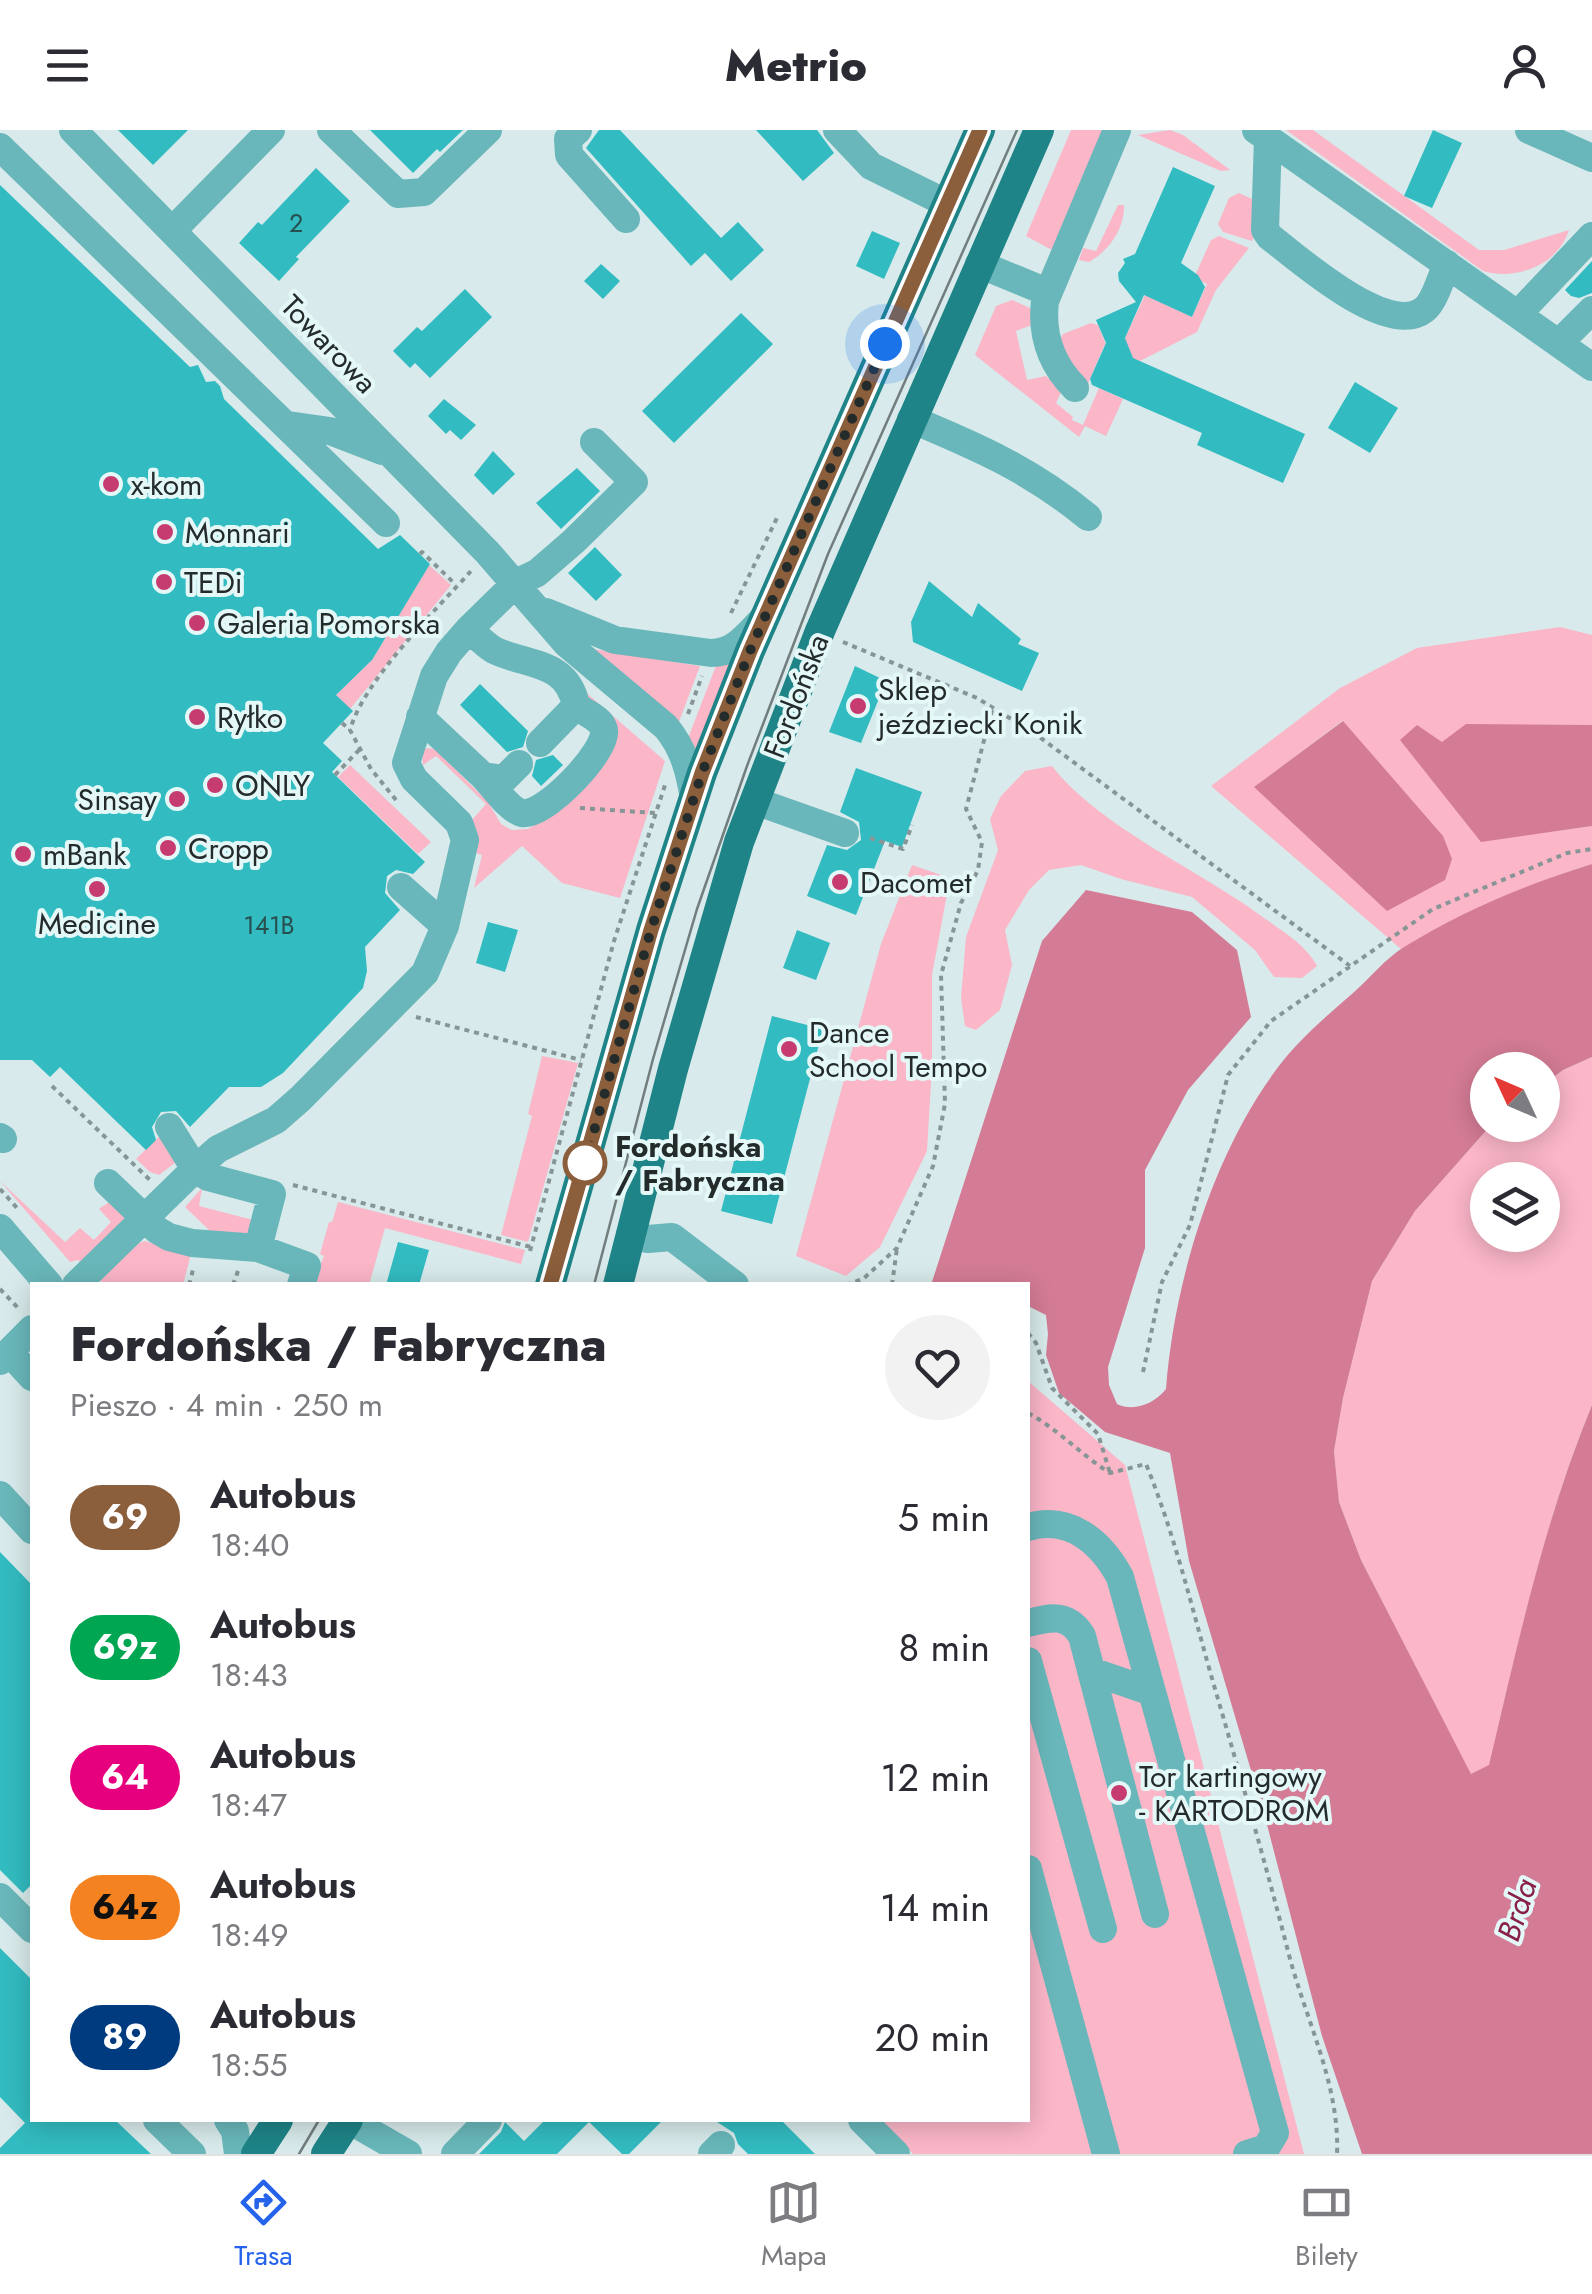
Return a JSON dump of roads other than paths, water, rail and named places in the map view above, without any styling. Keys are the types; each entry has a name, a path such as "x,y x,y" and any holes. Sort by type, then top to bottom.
{"main road":[{"name":"Fordońska","path":"551,1282 651,930 694,798 765,616 980,130"},
{"name":"Fordońska","path":"619,1282 673,1070 739,842 820,631 1038,130"},
{"path":"256,2154 277,2122"},
{"path":"326,2154 348,2122"}],"street":[{"name":"Towarowa","path":"73,130 516,583 567,644 666,727 679,743 690,770 694,798"},
{"path":"173,230 271,130"},
{"path":"331,130 398,194 424,192 488,130"},
{"path":"578,130 568,139 569,155 626,218"},
{"path":"837,130 871,166 948,204"},
{"path":"1075,388 1050,352 1044,324 1047,292 1117,130"},
{"path":"1529,130 1592,158"},
{"path":"1262,134 1265,230 1363,305 1389,313 1418,313 1429,306 1446,264"},
{"path":"1262,134 1592,367"},
{"path":"0,147 386,523"},
{"path":"1518,314 1592,236"},
{"path":"979,264 1047,292"},
{"path":"1559,343 1592,310"},
{"path":"911,418 1000,457 1050,485 1088,517"},
{"path":"288,425 330,430 392,455"},
{"path":"79,1282 195,1168 218,1149 276,1120 313,1087 425,973 445,926 465,840 459,822 414,779 406,758 441,662 468,629 516,583 537,573 634,482 594,442"},
{"name":"Towarowa","path":"536,606 615,640 711,653 724,653 738,645 765,616"},
{"path":"420,717 518,812 528,814 546,806 602,748 602,724 576,706 573,690 544,664 491,648 468,629"},
{"path":"540,742 576,706"},
{"path":"483,776 504,779 519,764"},
{"path":"755,801 851,833"},
{"path":"402,886 445,926"},
{"path":"169,1127 195,1168 208,1177 272,1194 258,1248"},
{"path":"108,1183 169,1237 192,1244 258,1248 307,1266 302,1282"},
{"path":"6,1227 46,1282"},
{"path":"630,1235 648,1239 672,1237 731,1282"},
{"path":"27,1321 4,1357 30,1376"},
{"path":"0,1495 30,1528"},
{"path":"1030,1526 1040,1524 1083,1533 1109,1557 1120,1576 1275,2133 1266,2148 1247,2154"},
{"path":"1030,1622 1052,1617 1075,1624 1082,1636 1156,1914"},
{"path":"1030,1671 1103,1929"},
{"path":"1091,1672 1152,1692"},
{"path":"1030,1876 1106,2154"},
{"path":"0,1896 30,1927"},
{"path":"160,2122 192,2154"},
{"path":"229,2122 238,2154"},
{"path":"352,2122 408,2154"},
{"path":"456,2154 486,2122"},
{"path":"864,2122 896,2154"}],"water":[{"path":"1343,721 1443,836 1452,859 1445,880 1387,911 1254,787"},
{"path":"1466,724 1592,725 1592,826 1481,842 1400,740 1417,725 1442,742"},
{"name":"Brda","path":"1592,864 1592,1057 1560,1072 1560,1052 1470,1052 1470,1142 1476,1142 1415,1211 1372,1281 1334,1451 1339,1502 1361,1560 1471,1774 1489,1765 1546,1538 1592,1405 1592,2154 1362,2154 1322,2036 1266,1821 1189,1561 1170,1453 1105,1432 1059,1393 1046,1355 1046,1315 1030,1307 1030,1282 932,1282 1042,941 1086,890 1192,912 1237,950 1251,1017 1188,1090 1145,1170 1145,1248 1108,1367 1109,1385 1117,1404 1130,1407 1150,1402 1166,1389 1177,1308 1199,1224 1231,1145 1273,1074 1310,1031 1404,947 1495,900"}],"tram line":[{"path":"595,1282 697,909 747,766 828,554 1017,130"},
{"path":"299,2154 318,2122"}],"place":[{"name":"x-kom","path":"111,484"},
{"name":"Monnari","path":"165,532"},
{"name":"TEDi","path":"164,582"},
{"name":"Galeria Pomorska","path":"197,623"},
{"name":"Sklep jeździecki Konik","path":"858,706"},
{"name":"Ryłko","path":"197,717"},
{"name":"ONLY","path":"215,785"},
{"name":"Sinsay","path":"177,799"},
{"name":"Cropp","path":"168,848"},
{"name":"mBank","path":"23,854"},
{"name":"Dacomet","path":"840,882"},
{"name":"Medicine","path":"97,889"},
{"name":"Dance School Tempo","path":"789,1049"},
{"name":"Fordońska / Fabryczna","path":"585,1163"},
{"name":"Tor kartingowy - KARTODROM","path":"1119,1793"}]}
